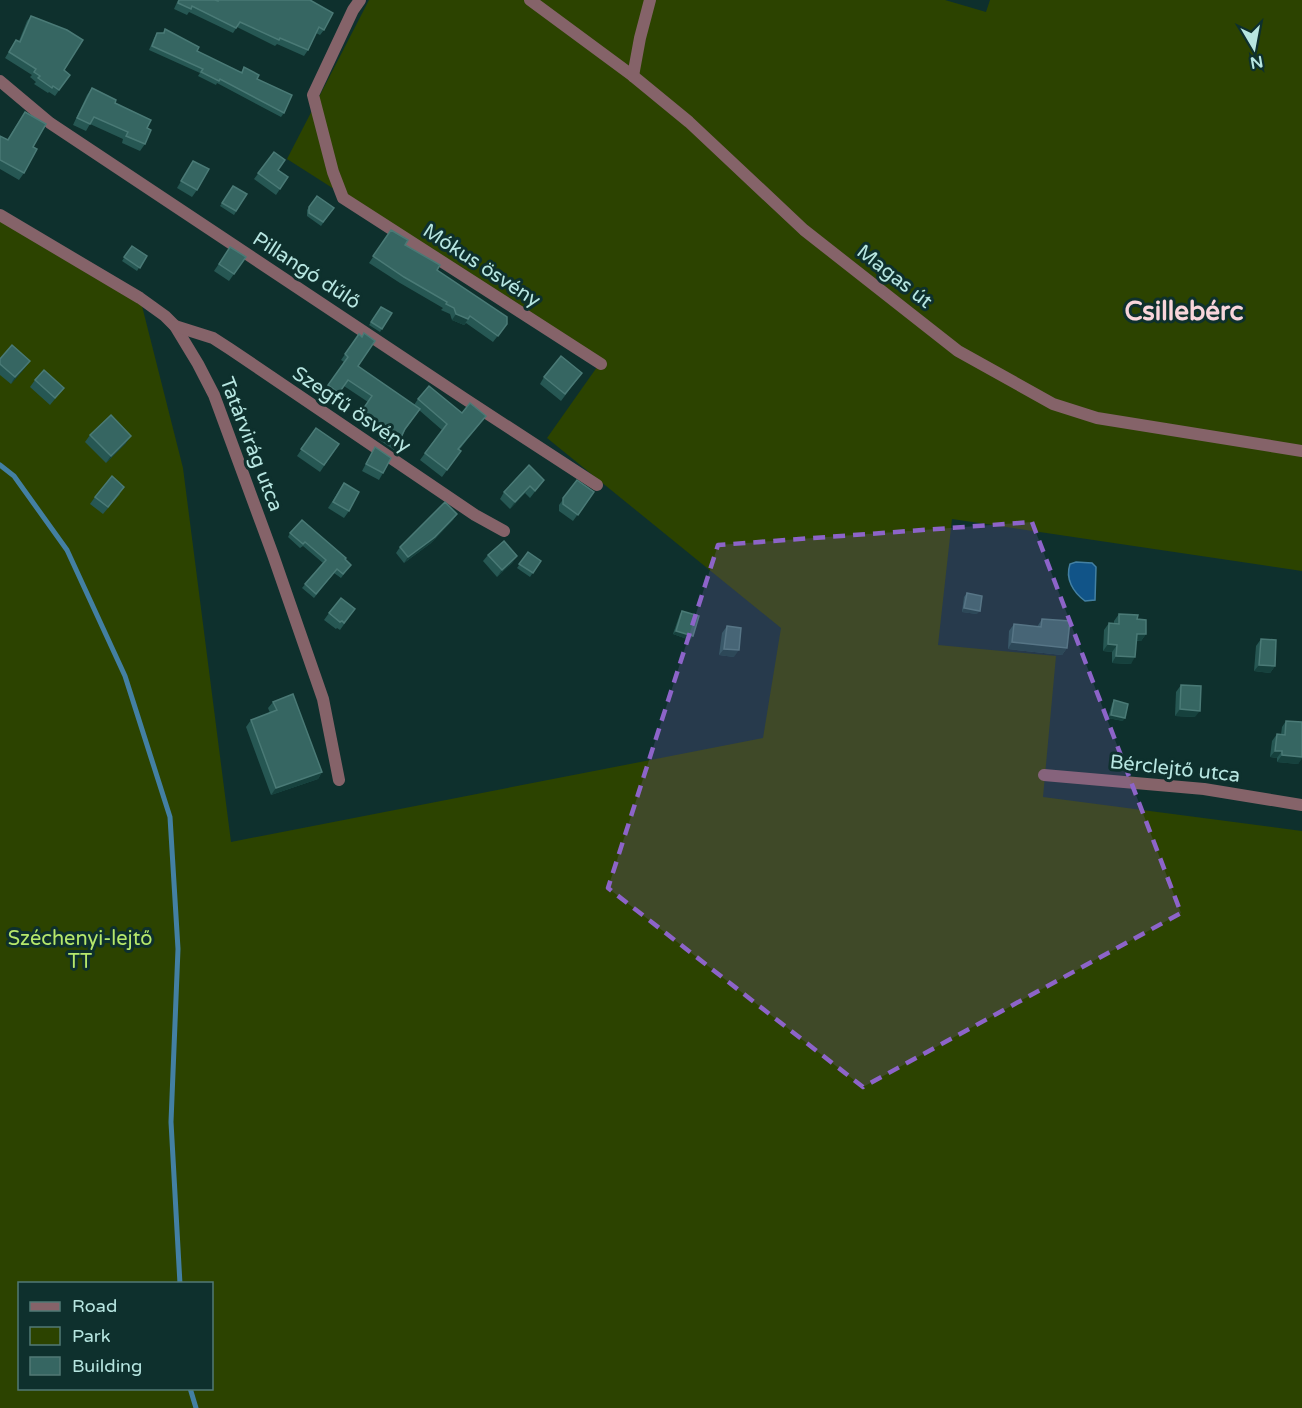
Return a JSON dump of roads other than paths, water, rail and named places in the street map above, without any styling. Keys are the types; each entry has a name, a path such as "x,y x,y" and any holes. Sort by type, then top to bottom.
{"street":[{"name":"Mókus ösvény","path":"360,0 353,10 313,95 333,172 343,198 601,364"},
{"name":"Magas út","path":"530,0 633,76 689,122 804,230 957,351 1053,404 1097,418 1302,451"},
{"path":"633,76 650,0"},
{"name":"Pillangó dűlő","path":"0,81 50,123 597,485"},
{"name":"Tatárvirág utca","path":"0,215 140,298 165,316 175,326 198,364 214,395 323,699 339,780"},
{"name":"Szegfű ösvény","path":"175,326 213,338 465,508 504,531"},
{"name":"Bérclejtő utca","path":"1044,775 1204,789 1302,805"}],"water":[{"path":"1092,563 1096,567 1095,600 1085,601 1071,585 1070,564"}],"waterway":[{"path":"0,465 14,476 67,550 125,676 170,817 178,949 171,1122 180,1282"},
{"path":"191,1390 196,1408"}],"district":[{"name":"Csillebérc","path":"1184,311"}],"park label":[{"name":"Széchenyi-lejtő TT","path":"80,950"}]}
